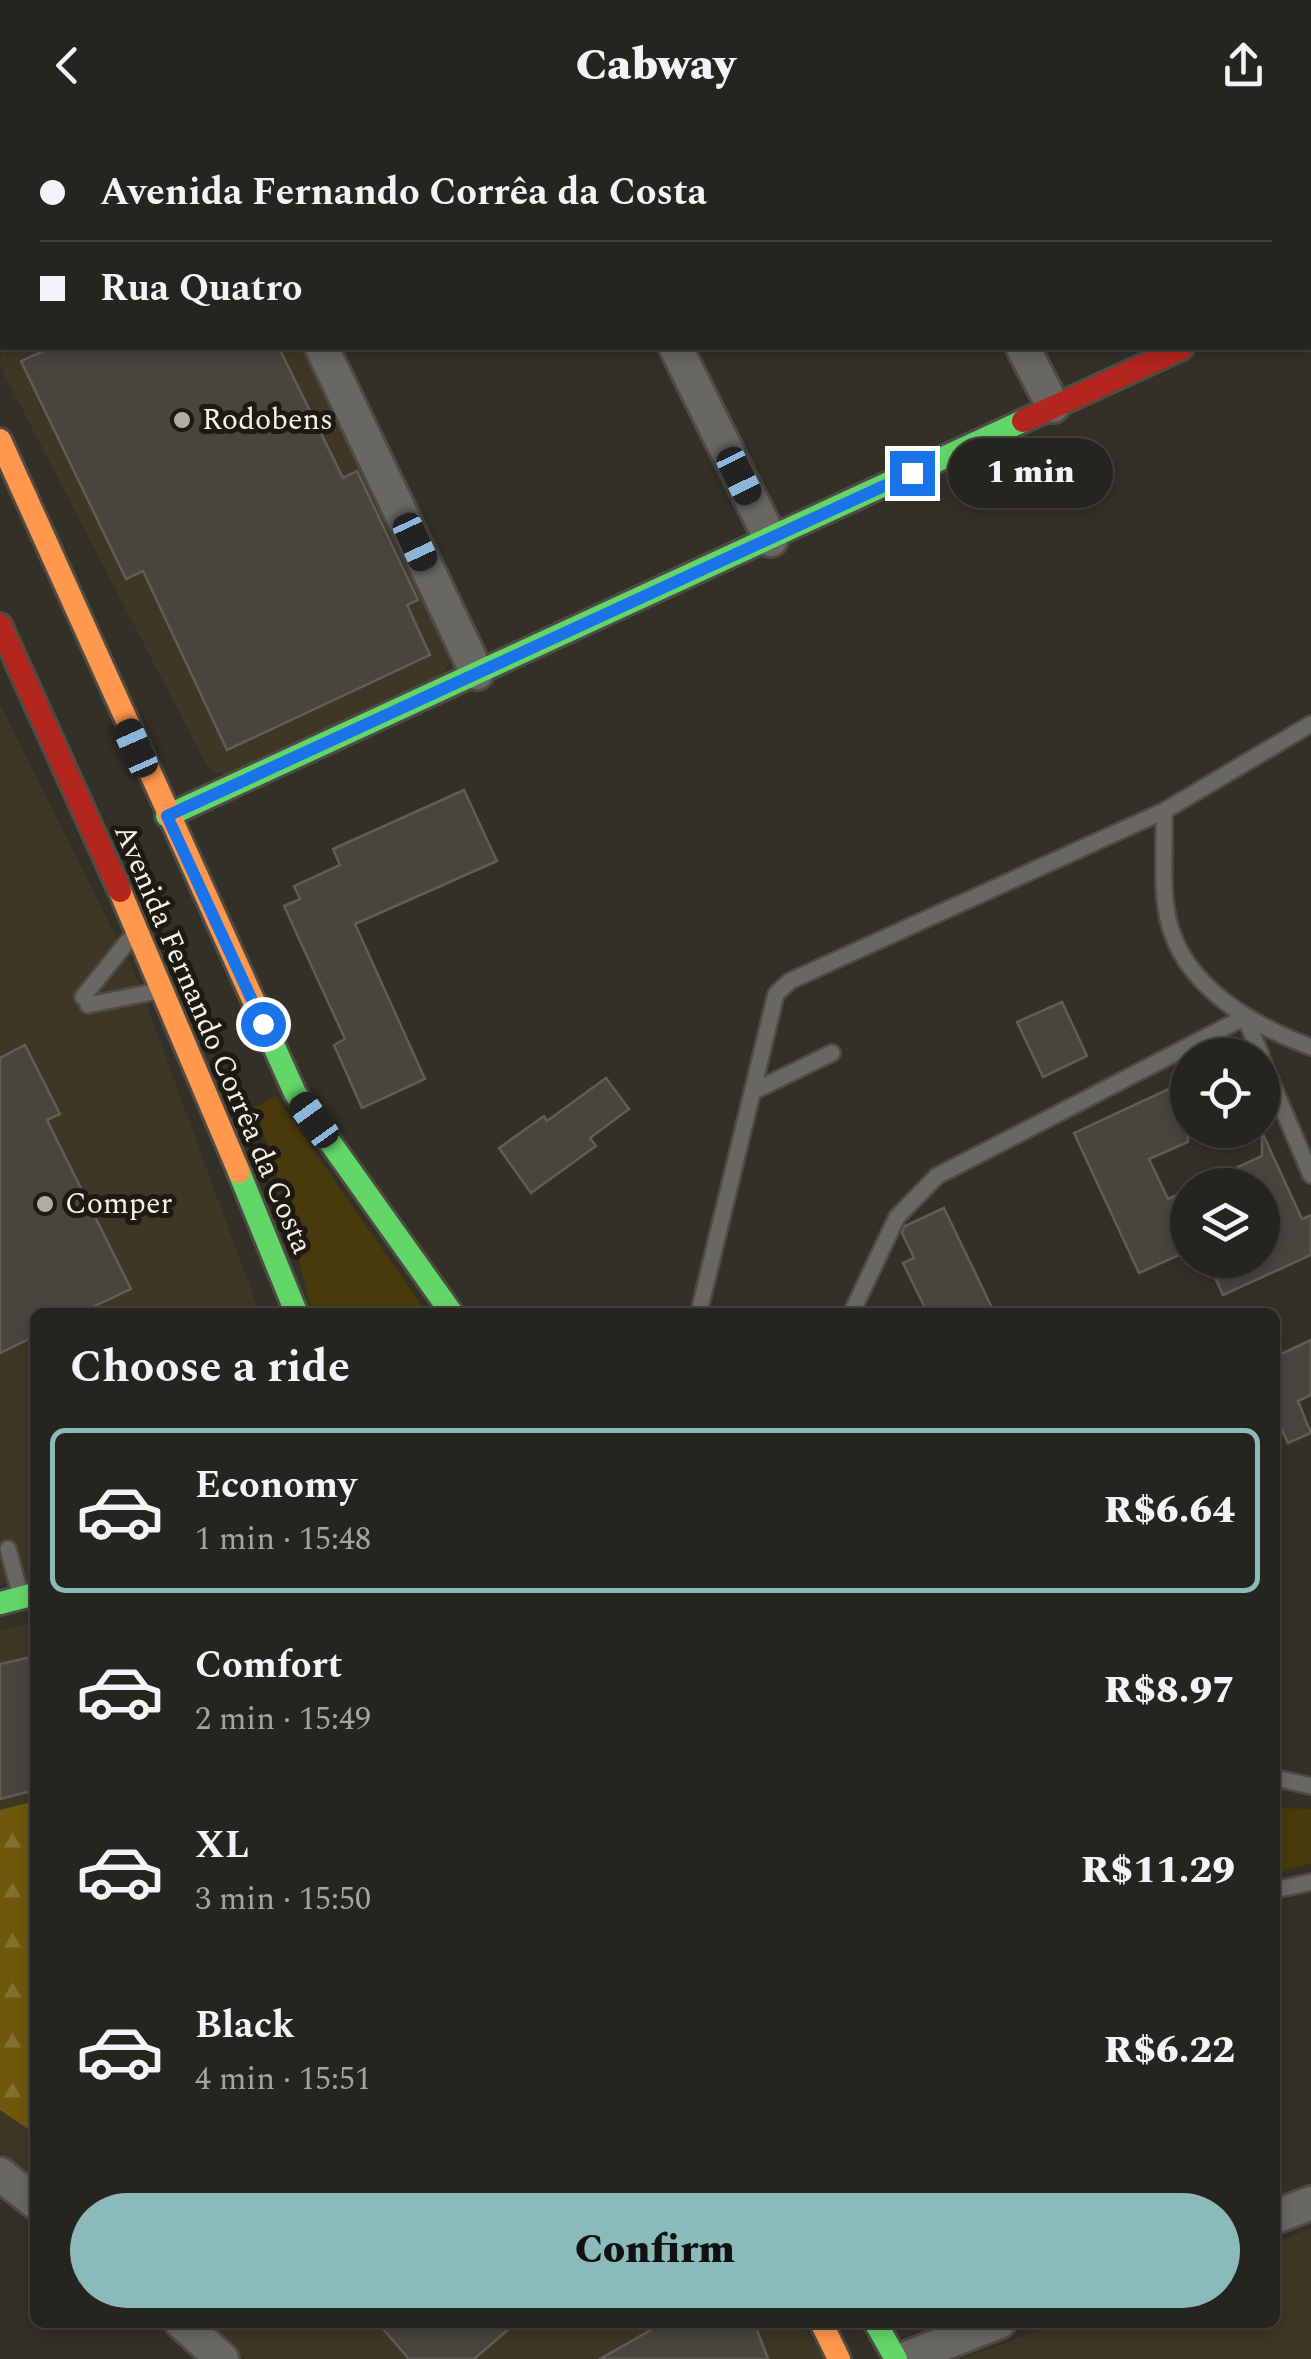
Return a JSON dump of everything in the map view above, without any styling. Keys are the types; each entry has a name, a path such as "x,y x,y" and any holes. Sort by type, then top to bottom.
{"main road":[{"path":"167,816 1178,350"},
{"name":"Avenida Fernando Corrêa da Costa","path":"0,440 295,1093 448,1308"},
{"name":"Avenida Fernando Corrêa da Costa","path":"0,625 164,990 294,1308"},
{"path":"824,2328 839,2359"},
{"path":"878,2328 896,2359"}],"street":[{"path":"323,350 477,672"},
{"path":"677,350 771,540"},
{"path":"1024,350 1053,406"},
{"path":"0,2174 30,2198"},
{"path":"1280,2214 1311,2203"},
{"path":"188,2328 222,2359"},
{"path":"904,2359 984,2328"}],"lane":[{"path":"700,1308 756,1090 776,994 790,981 1164,812 1311,724"},
{"path":"1164,812 1168,919 1186,966 1245,1018 1311,1047"},
{"path":"137,930 86,1001 164,990"},
{"path":"1245,1018 1254,1038"},
{"path":"854,1308 897,1217 936,1176 1245,1018"},
{"path":"756,1090 832,1053"},
{"path":"1280,1100 1311,1175"},
{"path":"8,1549 19,1598"},
{"path":"1280,1779 1311,1786"},
{"path":"1280,1889 1311,1882"}],"shaded area":[{"path":"1,350 305,350 452,659 438,680 224,775 208,768 0,366"},
{"path":"0,704 138,981 258,1308 30,1308 30,1578 0,1585"},
{"path":"276,1096 423,1308 311,1308 272,1156 254,1108"},
{"path":"30,1624 30,2173 0,2152 0,1631"},
{"path":"1280,1808 1311,1809 1311,1863 1280,1872"},
{"path":"1311,2229 1311,2359 961,2359 1046,2328 1280,2328 1280,2240"},
{"path":"210,2328 805,2328 824,2359 246,2359"}],"green space":[{"path":"30,1802 28,2129 0,2110 0,1810"}],"building":[{"path":"46,350 280,350 343,478 357,471 418,600 407,605 430,655 227,750 143,571 126,579 21,361"},
{"path":"464,790 497,861 355,924 425,1079 362,1108 334,1045 345,1039 284,906 300,899 294,886 340,865 333,849"},
{"path":"1062,1002 1087,1056 1043,1077 1017,1022"},
{"name":"Comper","path":"25,1045 60,1114 47,1120 131,1289 91,1308 30,1308 30,1338 0,1353 0,1058"},
{"path":"606,1078 629,1109 590,1138 596,1146 531,1193 499,1148 544,1116 547,1121"},
{"path":"1170,1088 1170,1148 1174,1148 1149,1159 1170,1198 1170,1259 1139,1273 1074,1133"},
{"path":"1262,1148 1269,1148 1279,1168 1236,1168 1262,1156"},
{"path":"1280,1171 1302,1219 1311,1215 1311,1255 1280,1269"},
{"path":"944,1208 992,1308 925,1308 903,1263 914,1258 902,1233 905,1226"},
{"path":"1215,1278 1260,1278 1223,1295"},
{"path":"1311,1340 1311,1395 1298,1401 1311,1433 1288,1443 1280,1426 1280,1355"},
{"path":"30,1657 30,1791 0,1799 0,1664"},
{"path":"382,2328 510,2328 474,2359 409,2359"},
{"path":"654,2328 756,2328 768,2359 600,2359"}],"traffic: fast":[{"path":"167,816 1023,421"},
{"path":"264,1024 295,1093 448,1308"},
{"path":"239,1172 294,1308"},
{"path":"0,1603 30,1595"},
{"path":"878,2328 896,2359"}],"traffic: slow":[{"path":"0,440 264,1024"},
{"path":"120,891 239,1172"},
{"path":"824,2328 839,2359"}],"traffic: jam":[{"path":"1023,421 1178,350"},
{"path":"0,625 120,891"}],"place":[{"name":"Rodobens","path":"182,420"},
{"name":"Comper","path":"45,1204"}],"route":[{"path":"263,1024 167,816 912,473"}]}
